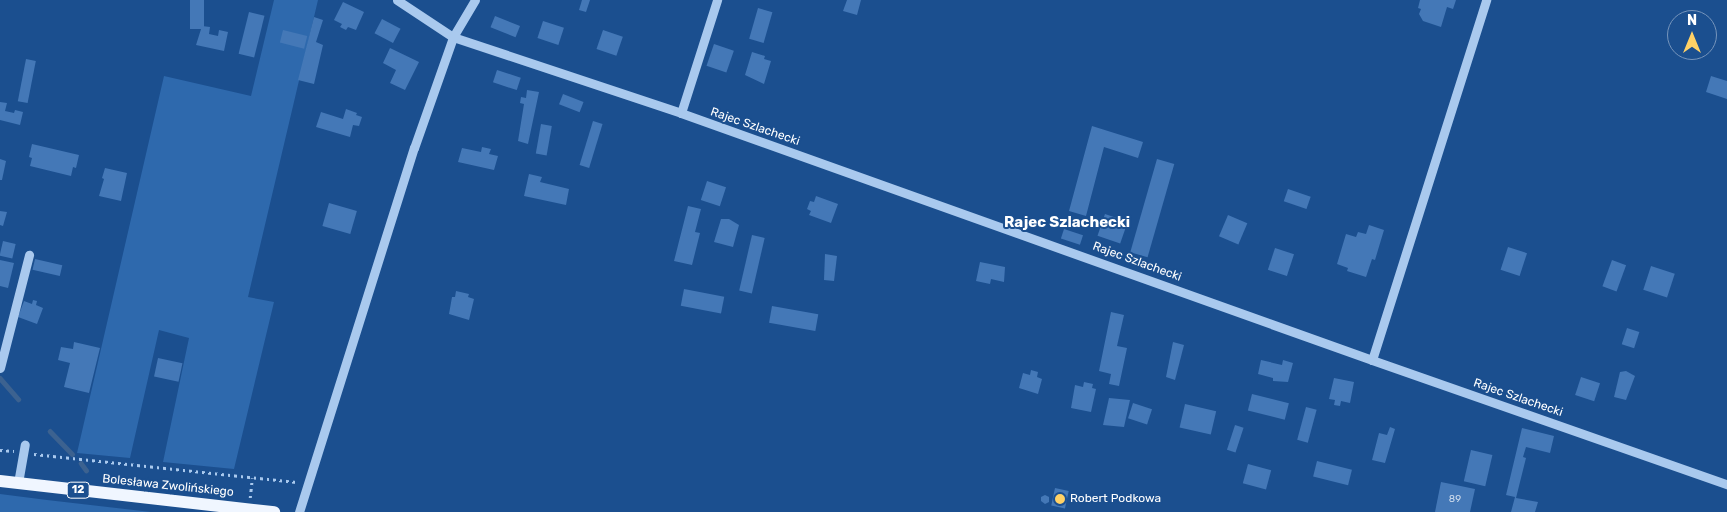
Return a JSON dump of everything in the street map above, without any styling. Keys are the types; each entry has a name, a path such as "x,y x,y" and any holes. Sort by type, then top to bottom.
{"main road":[{"name":"Bolesława Zwolińskiego","path":"0,481 274,512"}],"street":[{"name":"Rajec Szlachecki","path":"397,0 453,37 681,113 1372,360 1727,484"},
{"path":"299,512 414,148 453,37 475,0"},
{"path":"681,113 717,0"},
{"path":"1372,360 1486,0"},
{"path":"0,368 29,255"},
{"path":"18,483 24,449"}],"path":[{"path":"0,450 24,449 308,483"}],"shaded area":[{"path":"274,0 318,0 248,297 274,302 234,469 163,462 189,338 159,330 130,458 77,453 164,76 251,96"},
{"path":"0,494 47,500 151,512 0,512"}],"building":[{"path":"190,0 204,0 204,29 190,29"},
{"path":"582,0 590,0 586,12 579,10"},
{"path":"847,0 861,0 857,15 843,11"},
{"path":"1420,0 1456,0 1453,9 1447,7 1441,27 1423,21 1419,14 1421,9 1418,8"},
{"path":"343,2 364,12 356,30 348,27 346,30 340,27 342,24 334,20"},
{"path":"758,8 772,12 764,43 749,39"},
{"path":"249,12 265,16 254,58 239,54"},
{"path":"495,16 520,26 516,37 491,27"},
{"path":"314,17 323,20 316,42 323,45 314,84 298,80"},
{"path":"382,19 401,29 393,43 374,33"},
{"path":"543,21 564,28 558,45 537,38"},
{"path":"202,26 210,27 209,34 218,36 219,30 228,32 224,51 196,45"},
{"path":"283,30 307,36 304,49 280,43"},
{"path":"603,30 623,37 616,56 596,49"},
{"path":"714,44 734,51 726,73 707,66"},
{"path":"390,48 419,62 405,90 390,83 396,70 383,63"},
{"path":"752,52 765,56 764,59 771,61 764,84 745,75"},
{"path":"26,59 36,61 28,103 18,101"},
{"path":"497,70 521,78 517,90 493,82"},
{"path":"1711,76 1727,81 1727,99 1706,92"},
{"path":"527,90 539,92 528,144 518,141 524,104 520,103 521,97 526,98"},
{"path":"563,94 584,102 580,112 559,104"},
{"path":"0,102 7,103 5,111 14,113 15,110 23,112 20,125 0,120"},
{"path":"346,109 362,117 359,126 353,125 350,137 316,127 321,112 343,119"},
{"path":"593,121 603,124 589,168 580,165"},
{"path":"541,124 552,126 547,155 536,154"},
{"path":"1092,126 1143,142 1138,158 1104,147 1086,216 1069,211"},
{"path":"32,144 79,155 76,168 73,167 71,176 30,166 32,158 29,157"},
{"path":"482,147 491,149 489,154 498,156 494,170 458,162 462,148 481,152"},
{"path":"0,159 6,161 2,180 0,180"},
{"path":"1157,159 1174,164 1148,257 1130,252"},
{"path":"105,168 127,173 121,201 99,196"},
{"path":"529,174 542,177 540,182 569,189 566,205 524,196"},
{"path":"707,181 726,187 720,206 701,200"},
{"path":"1288,189 1311,197 1306,209 1284,201"},
{"path":"816,196 838,204 831,223 809,215 811,211 807,209 810,201 814,202"},
{"path":"329,203 357,211 350,234 322,226"},
{"path":"688,206 701,209 695,232 700,233 692,265 674,261"},
{"path":"0,211 7,212 3,226 0,225"},
{"path":"1105,214 1128,222 1120,244 1098,236"},
{"path":"1228,215 1247,223 1238,244 1219,236"},
{"path":"721,219 729,219 739,225 733,247 714,242"},
{"path":"1369,225 1384,230 1375,260 1372,259 1366,277 1347,271 1348,268 1337,264 1346,234 1356,237 1358,232 1366,234"},
{"path":"1064,229 1083,235 1080,245 1061,239"},
{"path":"752,235 765,238 752,293 739,291"},
{"path":"3,241 16,244 12,259 0,256"},
{"path":"1508,247 1527,253 1520,276 1501,270"},
{"path":"1275,248 1294,254 1287,276 1268,270"},
{"path":"825,254 837,256 834,281 824,280"},
{"path":"35,259 62,265 60,276 33,270"},
{"path":"0,260 14,263 8,288 0,286"},
{"path":"1612,260 1626,265 1617,291 1602,286"},
{"path":"980,262 1005,267 1004,282 991,279 990,284 976,281"},
{"path":"1651,266 1675,274 1667,298 1643,290"},
{"path":"684,289 724,297 721,314 681,306"},
{"path":"456,291 469,294 468,297 474,299 469,320 449,314 452,297 455,297"},
{"path":"33,300 37,301 36,305 43,308 37,324 18,317 24,301 32,304"},
{"path":"772,306 818,314 815,331 769,323"},
{"path":"1111,312 1124,315 1117,346 1127,348 1119,386 1109,384 1111,374 1099,371"},
{"path":"1627,328 1639,332 1634,348 1622,344"},
{"path":"74,342 100,348 89,393 64,387 70,363 58,360 61,347 73,349"},
{"path":"1173,342 1184,345 1175,380 1166,377"},
{"path":"158,358 182,363 179,382 154,377"},
{"path":"1261,360 1282,365 1283,360 1293,363 1288,382 1273,381 1273,378 1258,374"},
{"path":"1031,370 1038,372 1037,377 1042,379 1038,394 1019,388 1023,373 1030,375"},
{"path":"1626,371 1635,376 1626,400 1614,397 1620,372"},
{"path":"1581,377 1600,383 1594,401 1575,395"},
{"path":"1334,378 1354,382 1350,403 1341,401 1340,406 1334,405 1335,400 1329,399"},
{"path":"1084,382 1093,384 1092,388 1096,389 1091,412 1071,408 1075,385 1083,387"},
{"path":"1252,394 1289,403 1285,420 1248,410"},
{"path":"1109,398 1130,400 1124,427 1103,425"},
{"path":"1133,403 1152,409 1147,424 1128,418"},
{"path":"1185,404 1216,411 1211,435 1180,427"},
{"path":"1306,407 1317,410 1308,443 1297,440"},
{"path":"1235,425 1244,428 1236,453 1227,450"},
{"path":"1390,427 1395,429 1385,463 1372,460 1379,433 1387,435"},
{"path":"1522,428 1554,436 1550,453 1526,447 1523,457 1526,458 1516,498 1538,502 1535,512 1511,512 1515,497 1506,495"},
{"path":"1471,450 1492,455 1485,486 1464,481"},
{"path":"1317,461 1352,470 1348,485 1313,477"},
{"path":"1248,464 1271,470 1266,490 1243,483"},
{"path":"1441,482 1475,489 1470,512 1435,512"},
{"name":"Robert Podkowa","path":"1055,488 1069,491 1065,509 1051,506"},
{"path":"1045,495 1049,497 1049,502 1045,504 1041,501 1041,497"}],"waterway":[{"path":"0,378 18,399"},
{"path":"50,431 72,454"},
{"path":"81,463 86,470"}],"place":[{"name":"Robert Podkowa","path":"1060,499"}],"district":[{"name":"Rajec Szlachecki","path":"1067,223"}]}
